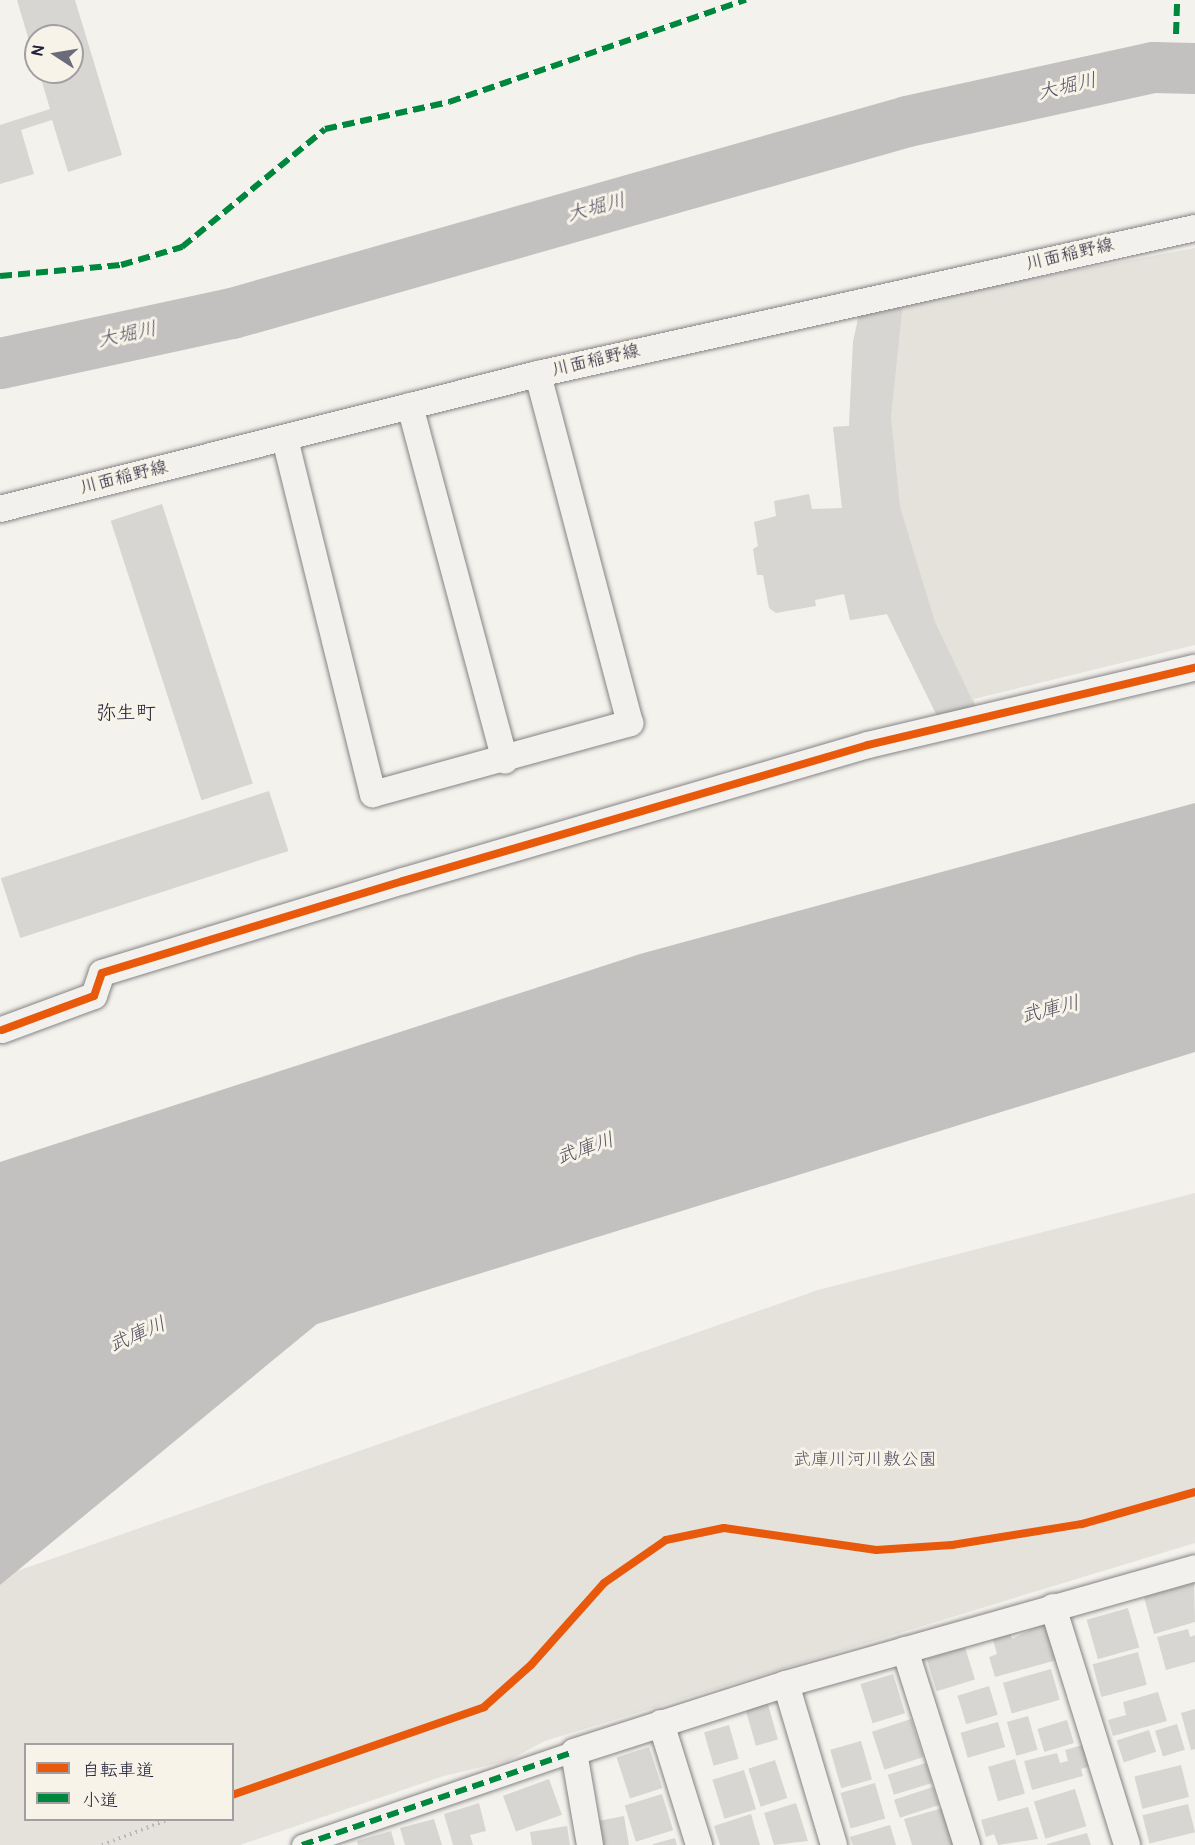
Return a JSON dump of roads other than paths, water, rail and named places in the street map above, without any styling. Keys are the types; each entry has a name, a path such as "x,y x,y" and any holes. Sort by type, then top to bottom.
{"street":[{"name":"川面稲野線","path":"0,509 538,374 1195,228"},
{"path":"285,439 373,794 505,760 630,723 538,374"},
{"path":"410,406 505,760"},
{"path":"3,1030 94,996 102,973 391,884 868,745 1195,669"},
{"path":"302,1845 661,1723 786,1684 1195,1568"},
{"path":"1053,1607 1127,1845"},
{"path":"905,1650 968,1845"},
{"path":"786,1684 834,1845"},
{"path":"661,1723 699,1845"},
{"path":"574,1752 590,1845"}],"water":[{"name":"武庫川","path":"1195,803 1195,1052 317,1324 0,1585 0,1162 640,954"}],"waterway":[{"name":"大堀川","path":"0,363 232,313 907,121 1153,67 1195,68"}],"district":[{"name":"弥生町","path":"126,712"}],"park label":[{"name":"武庫川河川敷公園","path":"865,1460"}]}
